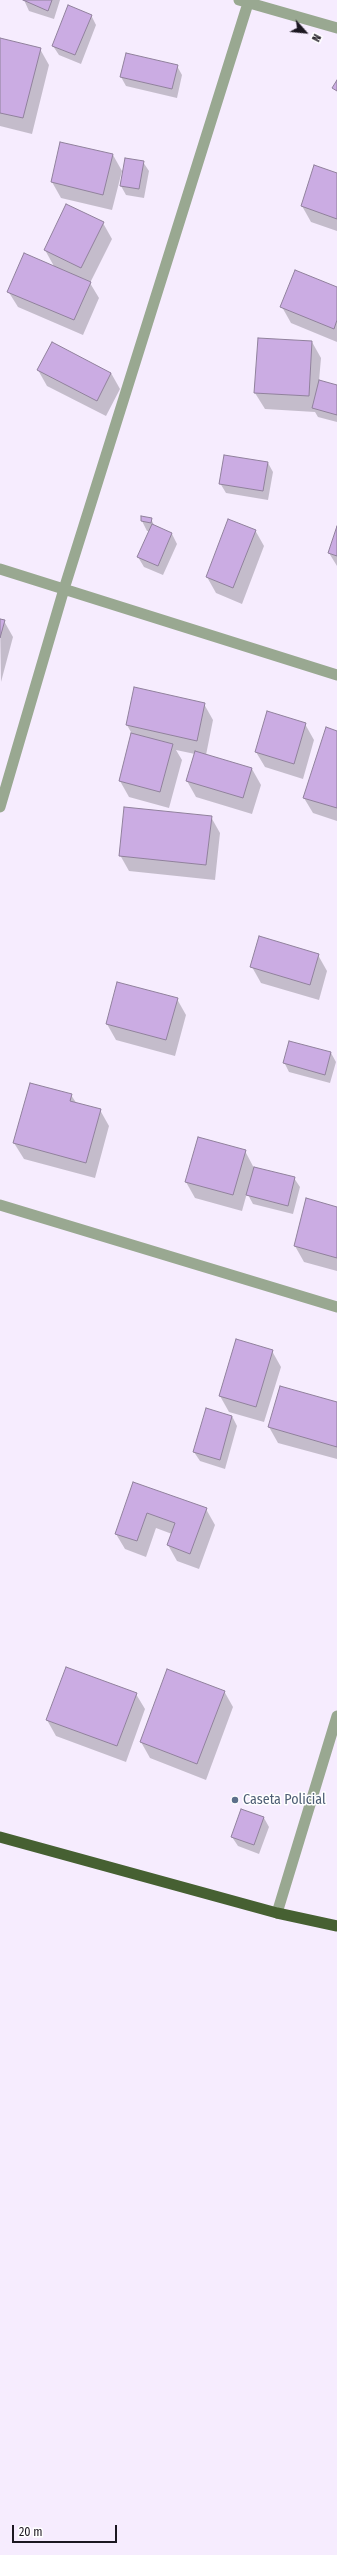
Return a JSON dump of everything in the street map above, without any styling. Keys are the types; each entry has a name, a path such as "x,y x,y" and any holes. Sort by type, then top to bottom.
{"highway":[{"path":"0,1837 277,1912 337,1926"}],"street":[{"path":"0,807 64,589 245,1 337,28"},
{"path":"0,569 337,675"},
{"path":"0,1205 337,1307"},
{"path":"277,1912 337,1716"}],"building":[{"path":"23,0 52,0 48,11"},
{"path":"68,5 92,15 75,55 52,46"},
{"path":"0,38 41,48 23,118 0,113"},
{"path":"126,53 178,65 172,89 120,77"},
{"path":"337,80 337,91 332,88"},
{"path":"60,142 113,154 103,195 51,182"},
{"path":"125,158 144,161 139,189 120,186"},
{"path":"314,165 337,173 337,219 301,206"},
{"path":"66,204 104,222 81,268 44,250"},
{"path":"24,253 91,282 74,320 7,292"},
{"path":"295,270 337,287 337,320 334,329 280,307"},
{"path":"258,338 312,341 309,396 254,393"},
{"path":"52,342 111,373 97,401 37,370"},
{"path":"319,380 337,385 337,415 312,408"},
{"path":"224,455 268,462 263,491 219,484"},
{"path":"141,516 152,518 151,523 141,521"},
{"path":"228,519 256,530 233,588 206,577"},
{"path":"152,524 172,533 158,566 137,557"},
{"path":"337,526 337,556 328,553"},
{"path":"0,619 5,620 0,638"},
{"path":"134,687 205,703 197,741 126,725"},
{"path":"267,711 306,723 294,764 255,752"},
{"path":"326,727 337,731 337,808 303,798"},
{"path":"131,733 173,744 160,792 119,781"},
{"path":"195,751 252,768 243,798 186,781"},
{"path":"124,807 212,816 206,865 119,856"},
{"path":"259,936 319,954 310,985 250,967"},
{"path":"117,982 178,998 166,1040 106,1024"},
{"path":"289,1041 331,1052 325,1075 283,1063"},
{"path":"30,1083 72,1094 70,1101 101,1109 86,1163 13,1143"},
{"path":"198,1137 246,1150 233,1195 185,1182"},
{"path":"254,1167 295,1177 288,1206 246,1195"},
{"path":"306,1198 337,1207 337,1258 294,1246"},
{"path":"236,1339 273,1350 256,1407 219,1396"},
{"path":"280,1386 337,1402 337,1447 268,1427"},
{"path":"206,1408 232,1416 220,1460 193,1452"},
{"path":"133,1482 207,1508 190,1554 167,1545 175,1523 147,1513 137,1541 115,1534"},
{"path":"66,1667 137,1693 117,1746 46,1720"},
{"path":"167,1669 225,1691 197,1764 140,1742"},
{"path":"241,1809 264,1817 254,1845 231,1837"}],"place":[{"name":"Caseta Policial","path":"235,1800"}]}
